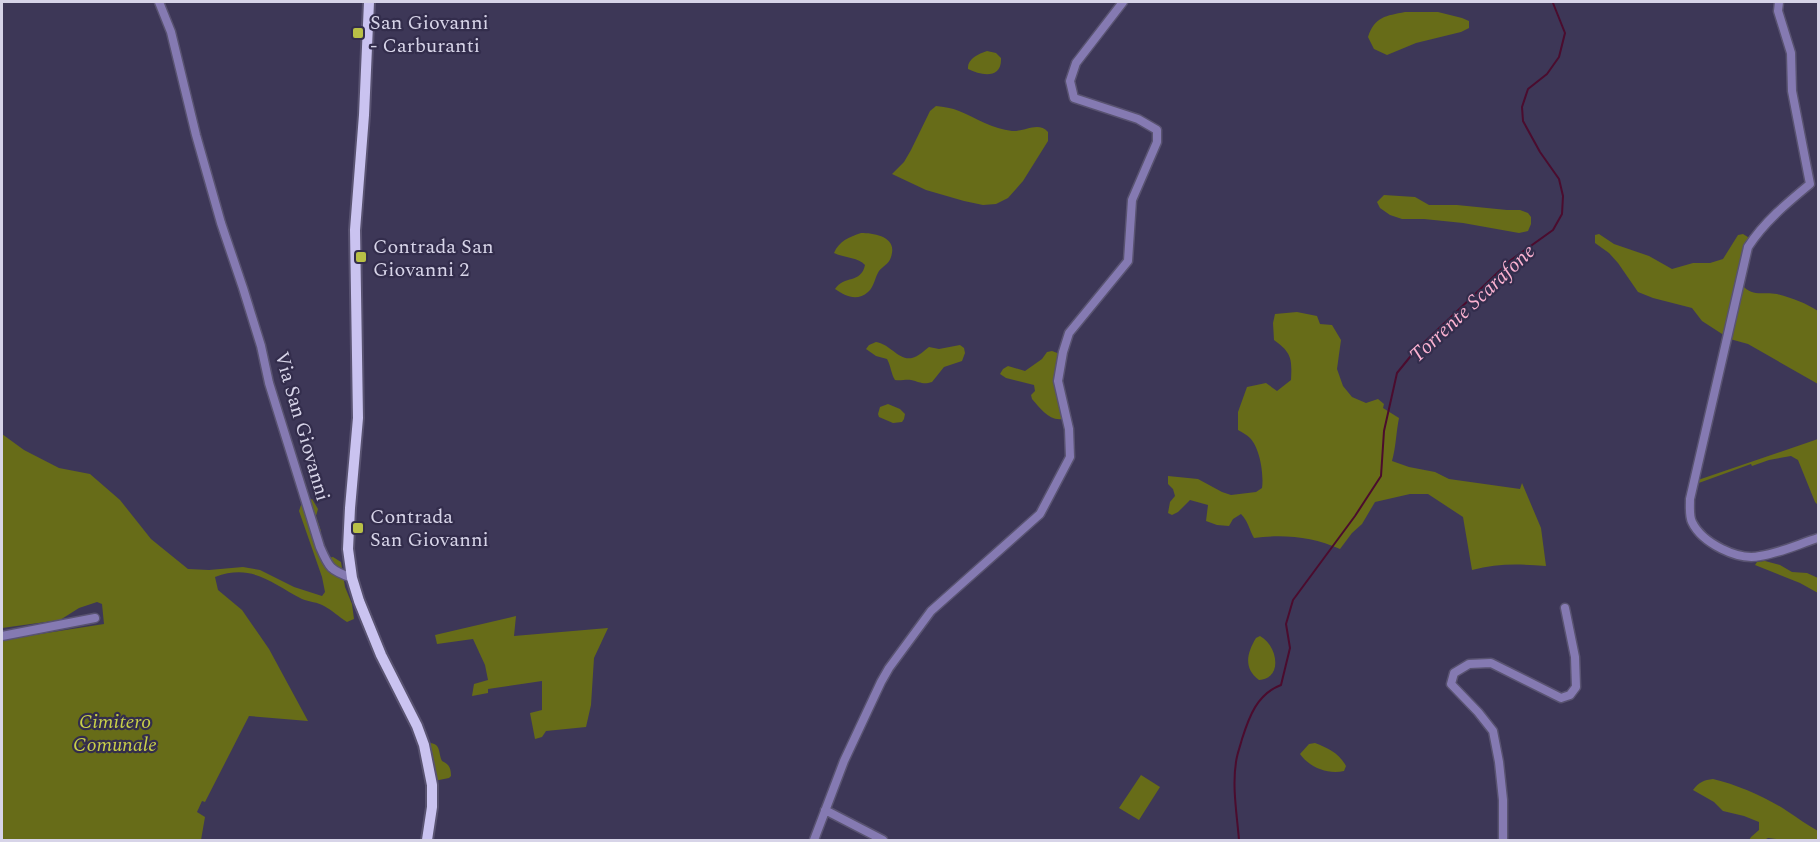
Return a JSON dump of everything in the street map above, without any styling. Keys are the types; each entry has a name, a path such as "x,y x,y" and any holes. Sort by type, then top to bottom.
{"main road":[{"path":"369,2 364,115 355,230 358,418 348,549 352,578 359,601 373,637 424,745 432,785 432,807 427,840"}],"street":[{"name":"Via San Giovanni","path":"159,2 171,32 196,135 221,223 255,326 269,383 320,547 329,567 337,573 352,578"},
{"path":"814,840 844,761 880,682 889,668 932,611 1040,514 1070,457 1069,429 1058,381 1063,352 1069,333 1128,261 1132,200 1157,142 1157,130 1138,119 1074,98 1070,81 1076,63 1123,2"},
{"path":"1779,2 1778,11 1791,53 1792,91 1810,184 1759,231 1748,247 1690,499 1691,520 1700,535 1714,546 1746,557 1759,557 1818,538"},
{"path":"1503,840 1503,800 1493,731 1451,684 1454,673 1469,664 1491,663 1561,698 1570,695 1576,687 1575,657 1565,608"},
{"path":"2,636 95,618"},
{"path":"825,810 883,840"}],"green space":[{"path":"1405,12 1438,12 1462,18 1469,21 1469,28 1416,43 1387,55 1374,49 1368,37 1374,25 1382,18"},
{"path":"987,51 996,53 1001,58 995,73 985,74 968,69 971,60"},
{"path":"936,106 956,110 1005,130 1017,131 1040,127 1048,132 1048,141 1023,181 1008,198 996,204 983,205 926,190 892,174 904,162 930,111"},
{"path":"1384,195 1415,197 1429,205 1520,210 1528,213 1531,217 1531,224 1528,231 1519,233 1463,223 1402,219 1380,208 1377,202"},
{"path":"861,233 884,238 891,245 892,250 890,259 879,271 870,290 860,297 851,297 835,289 843,282 860,275 865,265 859,260 834,253 845,240"},
{"path":"1599,234 1614,244 1649,256 1672,269 1693,263 1710,263 1723,259 1738,235 1743,234 1751,239 1741,284 1754,293 1772,293 1783,296 1804,303 1818,311 1818,384 1748,344 1730,339 1702,321 1692,308 1638,292 1618,263 1595,243 1595,235"},
{"path":"1297,312 1317,316 1320,324 1332,325 1341,340 1337,369 1343,386 1352,397 1366,403 1378,399 1384,404 1383,408 1399,418 1392,461 1435,472 1449,479 1520,489 1522,483 1541,528 1546,566 1509,565 1472,570 1463,517 1428,494 1410,494 1375,502 1362,524 1340,549 1298,538 1276,536 1254,538 1241,514 1233,519 1229,526 1217,525 1206,521 1208,505 1190,500 1178,512 1172,515 1168,513 1170,502 1175,496 1168,484 1168,476 1198,479 1231,495 1256,492 1262,488 1259,455 1250,438 1238,430 1238,412 1247,387 1266,383 1277,391 1291,380 1290,357 1274,340 1273,323 1275,314"},
{"path":"876,342 907,358 917,356 929,347 939,349 960,345 964,348 965,353 962,361 944,367 932,382 895,380 887,359 876,356 866,349"},
{"path":"1047,352 1060,354 1055,383 1062,419 1049,416 1032,399 1031,395 1035,391 1034,385 1006,378 1000,374 1008,366 1025,371 1042,359"},
{"path":"888,404 905,414 902,422 893,423 879,417 880,407"},
{"name":"Cimitero Comunale","path":"2,434 24,450 59,468 90,474 120,500 151,539 188,569 243,567 260,570 294,587 322,596 325,592 322,577 299,511 301,505 312,499 318,509 316,516 321,531 316,545 321,559 333,557 341,562 354,619 347,622 330,609 302,599 261,577 240,572 215,577 218,590 242,610 269,649 308,721 249,716 205,802 202,801 197,812 205,817 201,840 2,840 2,640 104,624 102,604 97,602 79,608 60,620 2,628"},
{"path":"1818,439 1818,505 1798,460 1791,456 1752,466 1751,464 1696,484 1698,480"},
{"path":"1765,561 1780,565 1792,572 1807,573 1818,578 1818,593 1800,583 1755,565 1757,562"},
{"path":"516,616 514,636 608,628 594,658 591,705 586,727 546,731 542,737 535,739 530,713 542,710 542,681 488,689 488,693 472,696 474,684 488,680 485,665 473,639 437,644 435,635"},
{"path":"1260,636 1271,646 1275,668 1267,678 1259,680 1251,670 1248,660 1256,638"},
{"path":"430,743 438,747 442,761 449,767 451,776 449,778 434,781 426,745"},
{"path":"1315,743 1337,754 1346,766 1344,771 1325,771 1304,759 1300,754 1309,744"},
{"path":"1141,775 1160,787 1139,820 1119,808"},
{"path":"1713,779 1752,792 1779,806 1818,831 1818,840 1768,838 1749,840 1759,830 1759,822 1723,811 1714,802 1693,790 1702,782"}],"waterway":[{"name":"Torrente Scarafone","path":"1239,840 1234,781 1237,756 1245,731 1260,700 1281,685 1290,648 1286,624 1293,600 1355,516 1381,476 1384,431 1397,373 1414,352 1511,260 1553,230 1562,214 1563,196 1559,179 1540,152 1523,121 1522,107 1528,89 1547,74 1559,57 1565,33 1554,2"}],"place":[{"name":"San Giovanni - Carburanti","path":"358,33"},
{"name":"Contrada San Giovanni 2","path":"361,257"},
{"name":"Contrada San Giovanni","path":"358,528"}]}
